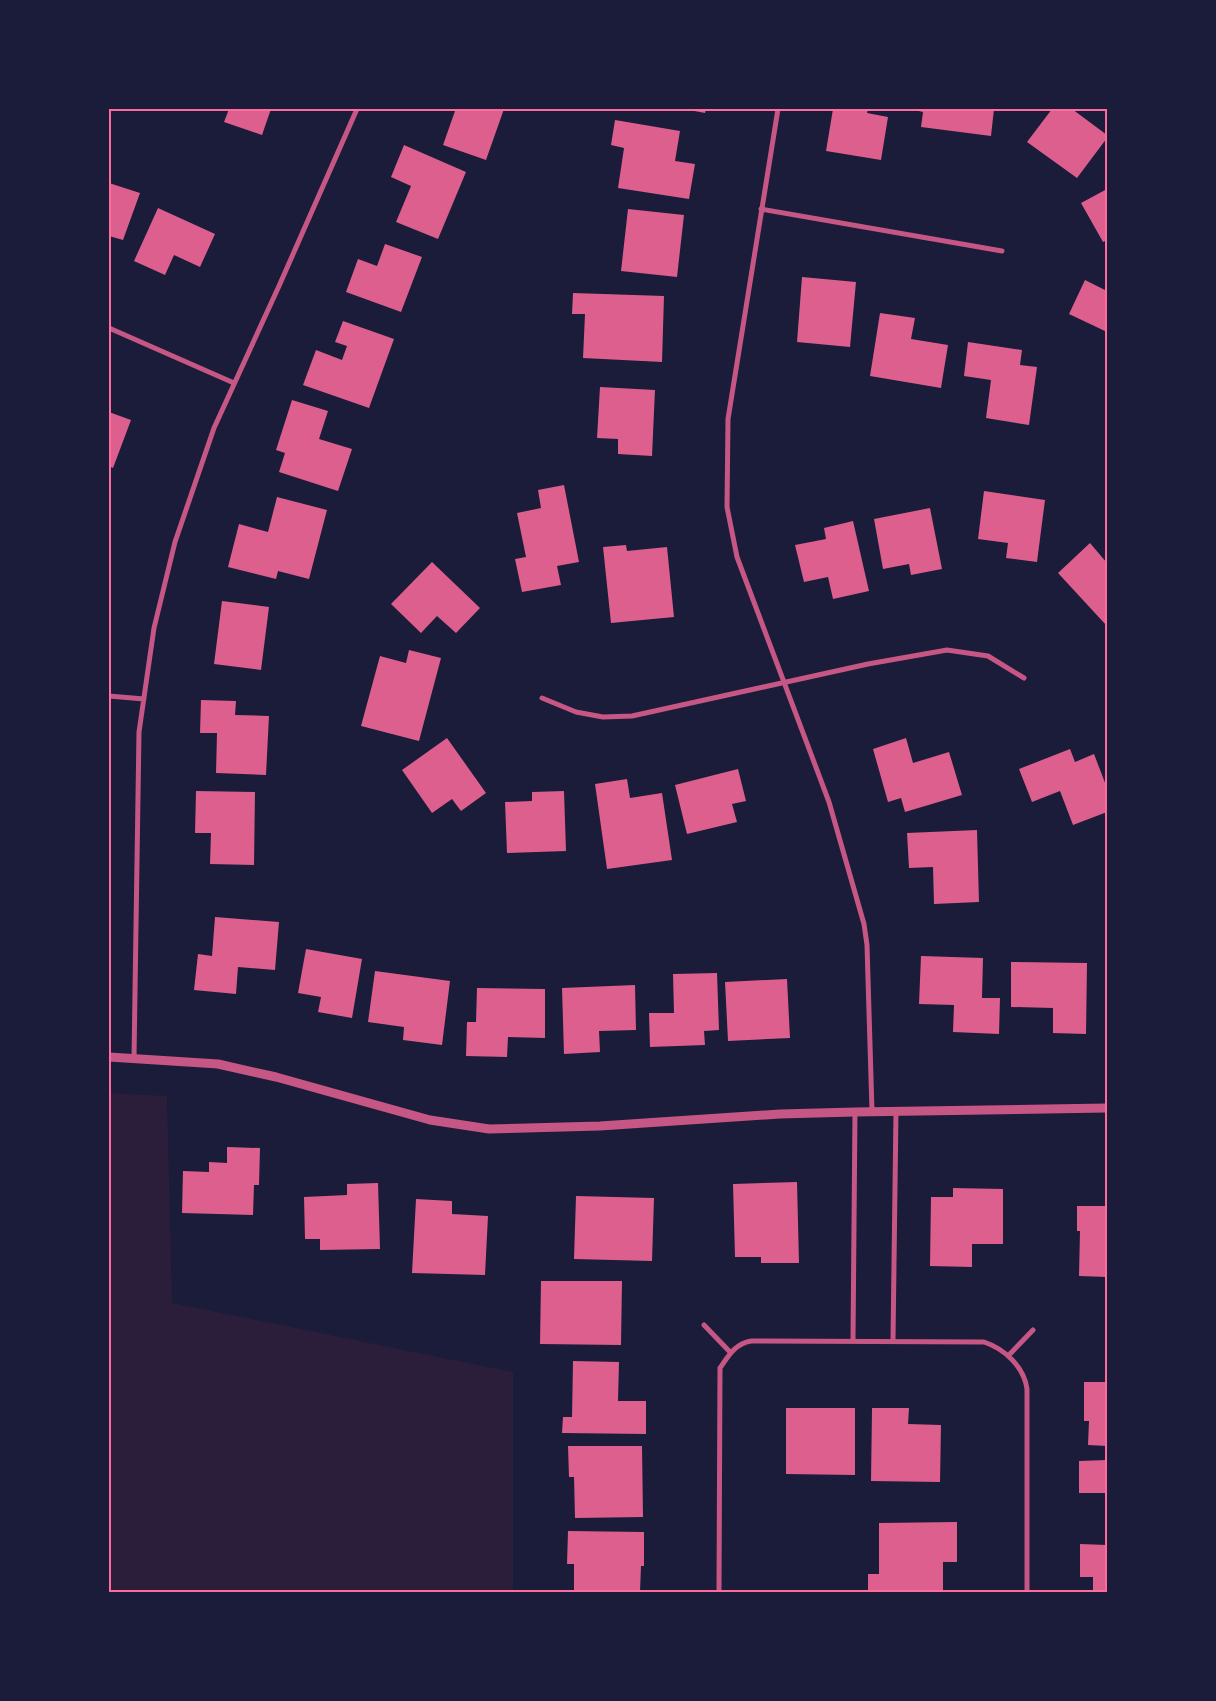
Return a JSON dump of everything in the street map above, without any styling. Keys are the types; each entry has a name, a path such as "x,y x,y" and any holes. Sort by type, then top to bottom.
{"street":[{"path":"134,1058 139,732 154,628 175,542 214,428 280,286 357,109"},
{"path":"778,109 728,419 727,507 737,557 829,802 864,924 867,945 872,1111"},
{"path":"761,209 1002,251"},
{"path":"109,328 234,383"},
{"path":"542,698 576,712 603,717 632,716 868,664 947,650 988,656 1024,678"},
{"path":"109,696 144,699"},
{"path":"109,1057 218,1064 276,1077 430,1120 489,1129 600,1126 771,1115 872,1111 1107,1108"},
{"path":"893,1341 896,1111"},
{"path":"853,1341 855,1112"},
{"path":"704,1325 730,1352"},
{"path":"1008,1356 1033,1330"},
{"path":"719,1592 720,1368 730,1352 742,1343 751,1341 984,1342 994,1345 1015,1362 1026,1380 1028,1389 1027,1592"}],"shaded area":[{"path":"109,1093 167,1096 172,1303 513,1372 513,1592 109,1592"}],"building":[{"path":"229,109 271,109 262,135 224,122"},
{"path":"450,109 504,109 486,160 443,145 455,111"},
{"path":"684,109 706,109 705,113"},
{"path":"833,109 868,109 867,113 888,117 881,160 826,151"},
{"path":"910,109 994,109 991,136 921,127 923,112"},
{"path":"1052,109 1072,109 1107,135 1107,138 1077,178 1027,142"},
{"path":"615,120 680,131 675,161 695,164 689,199 618,188 624,148 611,145"},
{"path":"404,145 466,172 438,239 396,222 411,186 391,177"},
{"path":"109,183 140,193 123,240 109,236"},
{"path":"1107,189 1107,240 1103,242 1081,203"},
{"path":"158,208 215,234 200,267 174,255 165,275 134,261"},
{"path":"628,209 684,215 677,277 621,271"},
{"path":"385,244 422,257 401,312 346,292 358,259 377,266"},
{"path":"802,277 856,282 850,347 797,342"},
{"path":"1085,280 1107,291 1107,332 1069,314"},
{"path":"573,293 664,296 662,362 583,358 585,314 572,314"},
{"path":"880,313 915,318 911,339 948,345 941,388 870,376"},
{"path":"343,321 394,339 369,408 303,385 316,350 342,360 347,346 335,342"},
{"path":"968,342 1022,350 1020,365 1037,367 1029,425 986,418 991,380 964,376"},
{"path":"600,387 655,390 652,456 618,454 618,439 597,438"},
{"path":"292,400 328,411 319,439 352,449 338,491 279,472 285,453 276,450"},
{"path":"109,412 131,420 113,468 109,466"},
{"path":"564,485 579,562 557,566 561,585 522,592 515,559 526,557 517,513 541,508 538,490"},
{"path":"984,491 1045,500 1037,562 1006,558 1008,543 978,539"},
{"path":"277,497 327,510 309,579 278,571 276,579 228,567 239,524 268,532"},
{"path":"930,508 942,569 911,575 909,564 883,569 874,519"},
{"path":"853,521 869,591 833,599 828,577 804,582 795,545 826,539 824,528"},
{"path":"1090,543 1107,563 1106,625 1058,573"},
{"path":"626,545 627,551 667,547 674,617 611,623 603,547"},
{"path":"432,562 480,608 456,633 437,616 421,633 391,604"},
{"path":"222,601 269,607 261,670 214,664"},
{"path":"409,650 441,658 419,741 361,726 380,656 406,663"},
{"path":"201,700 236,701 235,715 269,716 266,775 216,773 217,733 200,733"},
{"path":"447,738 486,793 461,811 452,799 432,813 402,770"},
{"path":"906,738 913,763 949,752 962,795 905,812 901,798 888,802 873,749"},
{"path":"1070,749 1075,762 1094,754 1107,788 1107,812 1073,825 1060,791 1032,802 1019,769"},
{"path":"738,769 746,801 732,804 737,822 687,834 675,785"},
{"path":"627,779 630,798 662,793 672,860 607,869 595,784"},
{"path":"196,791 255,792 254,865 210,864 211,833 195,833"},
{"path":"564,791 566,851 507,853 505,802 532,801 532,792"},
{"path":"977,830 979,902 934,904 933,867 909,868 907,833"},
{"path":"215,917 279,922 275,970 238,967 236,994 194,990 198,954 212,956"},
{"path":"306,949 362,959 352,1018 318,1012 321,997 298,993"},
{"path":"921,956 983,958 982,998 1000,998 999,1034 953,1032 954,1005 919,1004"},
{"path":"1011,962 1087,963 1086,1034 1053,1033 1053,1008 1011,1007"},
{"path":"375,971 450,981 442,1045 403,1040 404,1027 368,1022"},
{"path":"717,973 719,1030 704,1031 705,1045 650,1047 649,1013 674,1013 673,974"},
{"path":"787,979 790,1038 728,1041 725,982"},
{"path":"635,985 636,1030 599,1031 600,1052 564,1054 562,988"},
{"path":"477,988 545,989 545,1038 508,1037 507,1057 466,1056 467,1022 476,1022"},
{"path":"227,1147 260,1148 259,1185 254,1185 253,1215 182,1213 183,1171 209,1172 209,1162 227,1163"},
{"path":"797,1182 799,1263 761,1263 761,1257 735,1257 733,1184"},
{"path":"378,1183 380,1249 320,1250 320,1239 305,1239 304,1197 347,1195 347,1184"},
{"path":"953,1188 1003,1189 1003,1244 972,1244 972,1267 930,1266 931,1197 953,1197"},
{"path":"576,1196 654,1198 652,1261 574,1259"},
{"path":"416,1199 452,1201 452,1214 488,1216 485,1275 412,1273"},
{"path":"1077,1206 1107,1206 1107,1277 1079,1276 1080,1231 1077,1231"},
{"path":"541,1281 622,1281 621,1345 540,1344"},
{"path":"573,1361 619,1362 618,1401 646,1401 646,1434 562,1433 563,1417 572,1417"},
{"path":"1084,1382 1107,1382 1107,1446 1088,1445 1089,1421 1084,1421"},
{"path":"786,1408 855,1408 855,1475 786,1474"},
{"path":"872,1408 909,1408 908,1424 941,1425 940,1482 871,1481"},
{"path":"568,1446 642,1446 643,1517 575,1518 574,1477 569,1477"},
{"path":"1107,1460 1107,1493 1079,1493 1079,1461"},
{"path":"957,1522 957,1562 943,1562 943,1592 868,1592 868,1574 879,1574 879,1523"},
{"path":"568,1531 644,1532 644,1566 641,1566 640,1592 574,1592 574,1564 567,1564"},
{"path":"1080,1544 1107,1545 1107,1592 1093,1592 1093,1577 1080,1577"}]}
